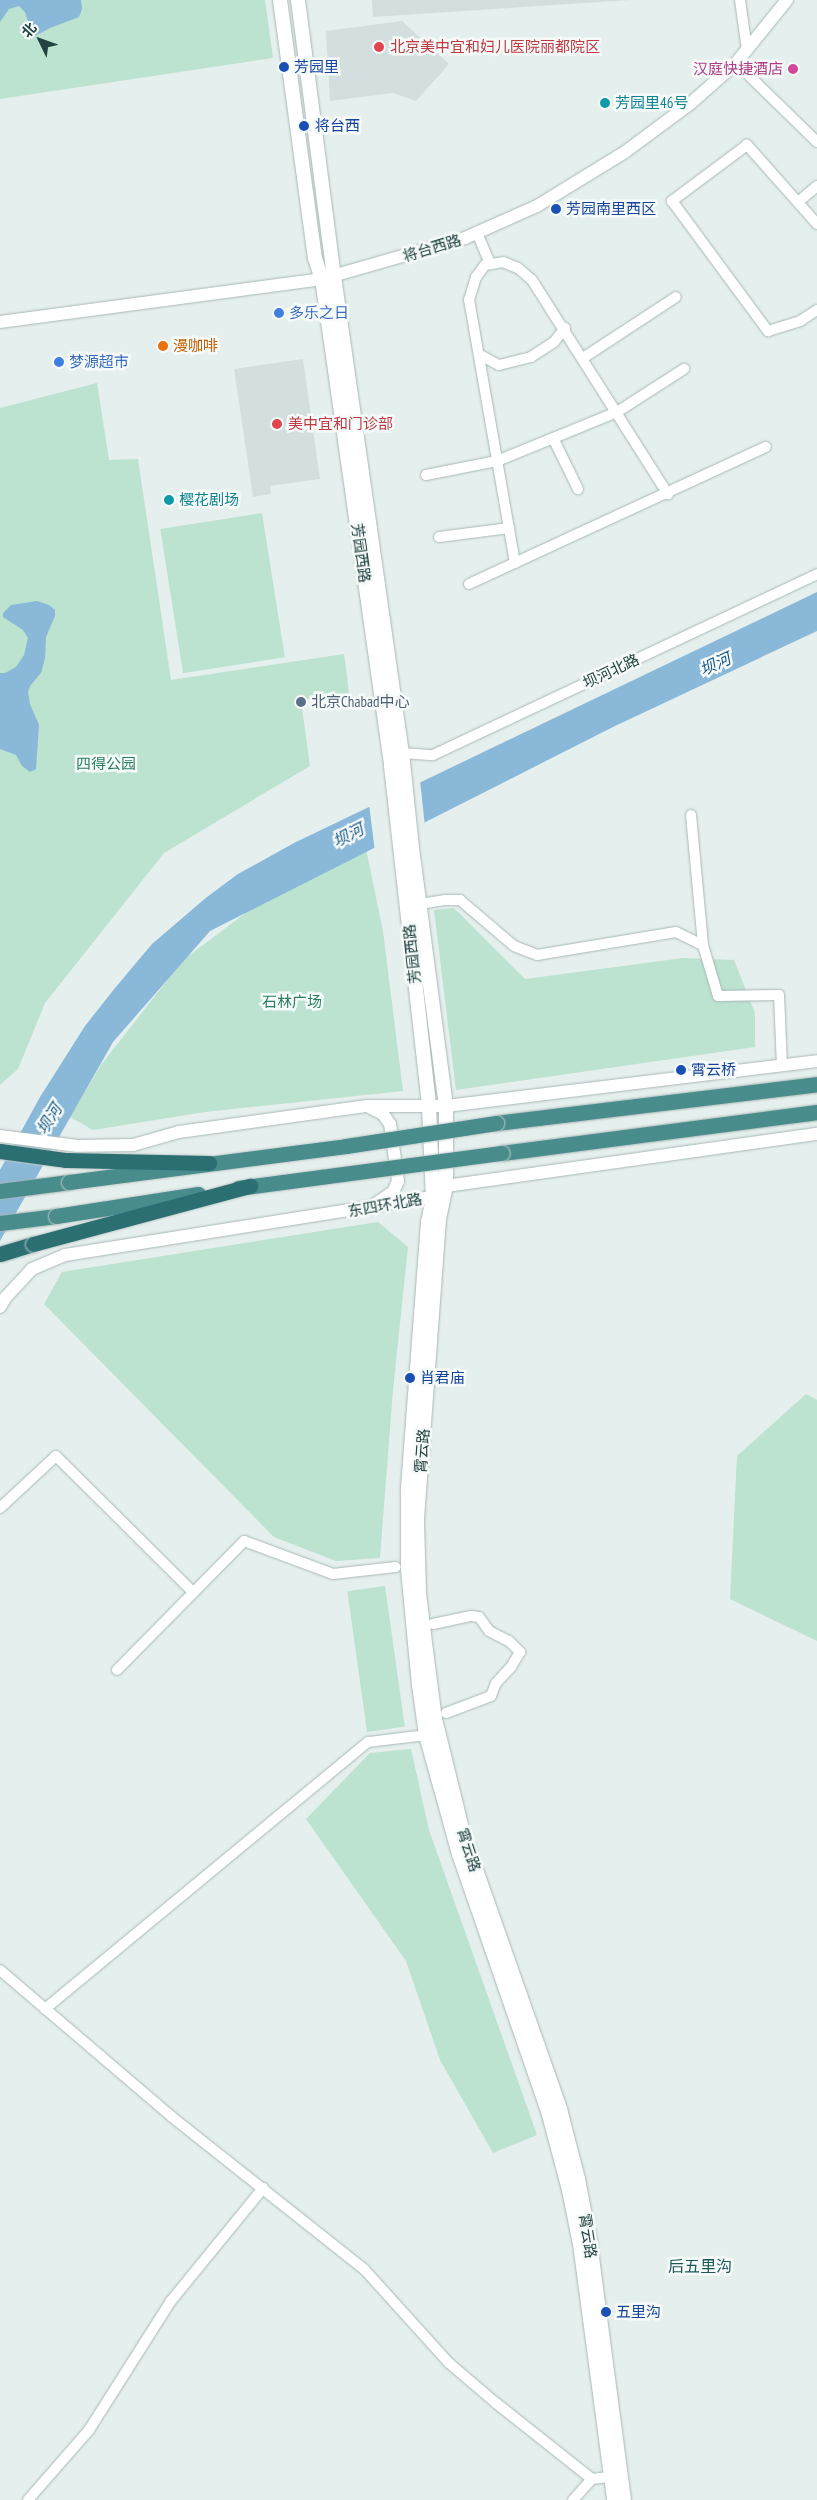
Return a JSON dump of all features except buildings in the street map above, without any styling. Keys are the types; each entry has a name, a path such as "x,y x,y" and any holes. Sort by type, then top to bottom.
{"highway":[{"path":"0,1191 346,1146 496,1124 817,1084"},
{"path":"0,1223 250,1186 817,1112"},
{"path":"0,1151 66,1160 209,1164"},
{"path":"0,1254 250,1186"}],"main road":[{"name":"芳园西路","path":"280,0 315,258 328,277"},
{"name":"芳园西路","path":"298,0 328,277 399,760 430,1107 433,1197"},
{"name":"芳园西路","path":"406,851 420,904 446,1106 446,1186"},
{"name":"霄云路","path":"446,1186 438,1218 417,1522 420,1593 426,1651 435,1719 463,1833 560,2109 578,2180 590,2242 616,2476 614,2500"},
{"name":"霄云路","path":"433,1197 428,1222 409,1471 407,1554 412,1633 426,1735 459,1854 548,2111 569,2190 580,2244 616,2476 624,2500"}],"street":[{"path":"740,0 747,50"},
{"name":"将台西路","path":"0,322 328,277 477,233 537,206 625,152 691,104 736,63 787,0"},
{"path":"736,63 817,142"},
{"path":"817,224 747,145 672,201 768,331 800,320 817,310"},
{"path":"798,202 817,186"},
{"path":"477,233 490,264"},
{"path":"516,563 480,354 468,300 476,277 485,265 502,262 518,268 532,280 668,494"},
{"path":"583,358 676,297"},
{"path":"480,354 499,365 531,357 554,342 564,328"},
{"path":"426,475 497,461 617,412 684,369"},
{"path":"553,438 578,489"},
{"path":"469,584 668,494 766,447"},
{"path":"439,537 509,528"},
{"name":"坝河北路","path":"399,760 433,755 817,574"},
{"path":"690,815 703,945 718,996 779,995 782,1066"},
{"path":"420,904 460,900 514,946 537,955 676,932 703,945"},
{"path":"0,1136 76,1146 133,1145 179,1132 367,1106 446,1106 817,1061"},
{"path":"367,1106 383,1114 390,1124 398,1181 393,1192 370,1208"},
{"path":"446,1186 817,1134"},
{"name":"东四环北路","path":"0,1307 6,1297 32,1270 65,1255 433,1197 446,1186"},
{"path":"0,1508 56,1456 193,1592"},
{"path":"116,1670 244,1540 333,1574 396,1567"},
{"path":"433,1624 471,1616 479,1617 489,1631 510,1642 520,1652 512,1667 496,1683 492,1696 446,1713"},
{"path":"45,2009 368,1742 426,1735"},
{"path":"0,1970 172,2117 364,2269 449,2363 504,2410 592,2479"},
{"path":"28,2500 89,2430 171,2301 263,2188"},
{"path":"573,2500 592,2479 616,2476"}],"shaded area":[{"path":"372,0 631,0 373,17"},
{"name":"北京美中宜和妇儿医院丽都院区","path":"402,21 449,64 416,101 393,93 330,101 326,31"},
{"name":"美中宜和门诊部","path":"303,359 320,479 270,486 271,494 253,497 234,369"}],"green space":[{"path":"0,0 265,0 273,58 0,99"},
{"name":"四得公园","path":"97,383 109,460 138,459 171,680 344,654 349,693 301,700 310,766 164,853 45,1003 18,1069 0,1085 0,408"},
{"path":"262,513 285,657 183,673 160,529"},
{"name":"石林广场","path":"365,844 383,931 403,1091 205,1112 93,1130 70,1117 101,1065 183,960 259,903"},
{"path":"454,908 525,979 683,958 734,960 755,1013 755,1047 456,1090 434,910"},
{"path":"378,1222 408,1247 393,1390 380,1558 336,1561 274,1537 44,1304 62,1272"},
{"path":"806,1394 817,1400 817,1641 730,1599 737,1456"},
{"path":"385,1586 405,1727 367,1732 347,1591"},
{"path":"411,1749 429,1830 537,2135 493,2153 440,2060 406,1961 306,1819 370,1753"}],"water":[{"path":"0,0 81,0 82,9 79,17 35,36 31,31 25,12 19,6 9,9 0,22"},
{"name":"坝河","path":"817,592 817,631 615,726 210,931 113,1042 0,1241 0,1170 40,1097 85,1026 115,988 152,944 207,897 238,874 294,843"},
{"path":"37,601 49,605 55,610 55,616 46,637 45,658 41,673 30,686 28,692 30,704 39,725 36,769 30,772 22,766 16,755 0,749 0,673 5,673 16,667 24,655 28,638 23,630 3,617 3,613 11,605"}],"pier":[{"path":"420,780 425,827 375,852 369,804"}],"place":[{"name":"北京美中宜和妇儿医院丽都院区","path":"379,47"},
{"name":"芳园里","path":"284,67"},
{"name":"汉庭快捷酒店","path":"793,69"},
{"name":"芳园里46号","path":"605,103"},
{"name":"将台西","path":"304,126"},
{"name":"芳园南里西区","path":"556,209"},
{"name":"多乐之日","path":"279,313"},
{"name":"漫咖啡","path":"163,346"},
{"name":"梦源超市","path":"59,362"},
{"name":"美中宜和门诊部","path":"277,424"},
{"name":"樱花剧场","path":"169,500"},
{"name":"北京Chabad中心","path":"301,702"},
{"name":"霄云桥","path":"681,1070"},
{"name":"肖君庙","path":"410,1378"},
{"name":"五里沟","path":"606,2312"}],"district":[{"name":"后五里沟","path":"700,2266"}]}
